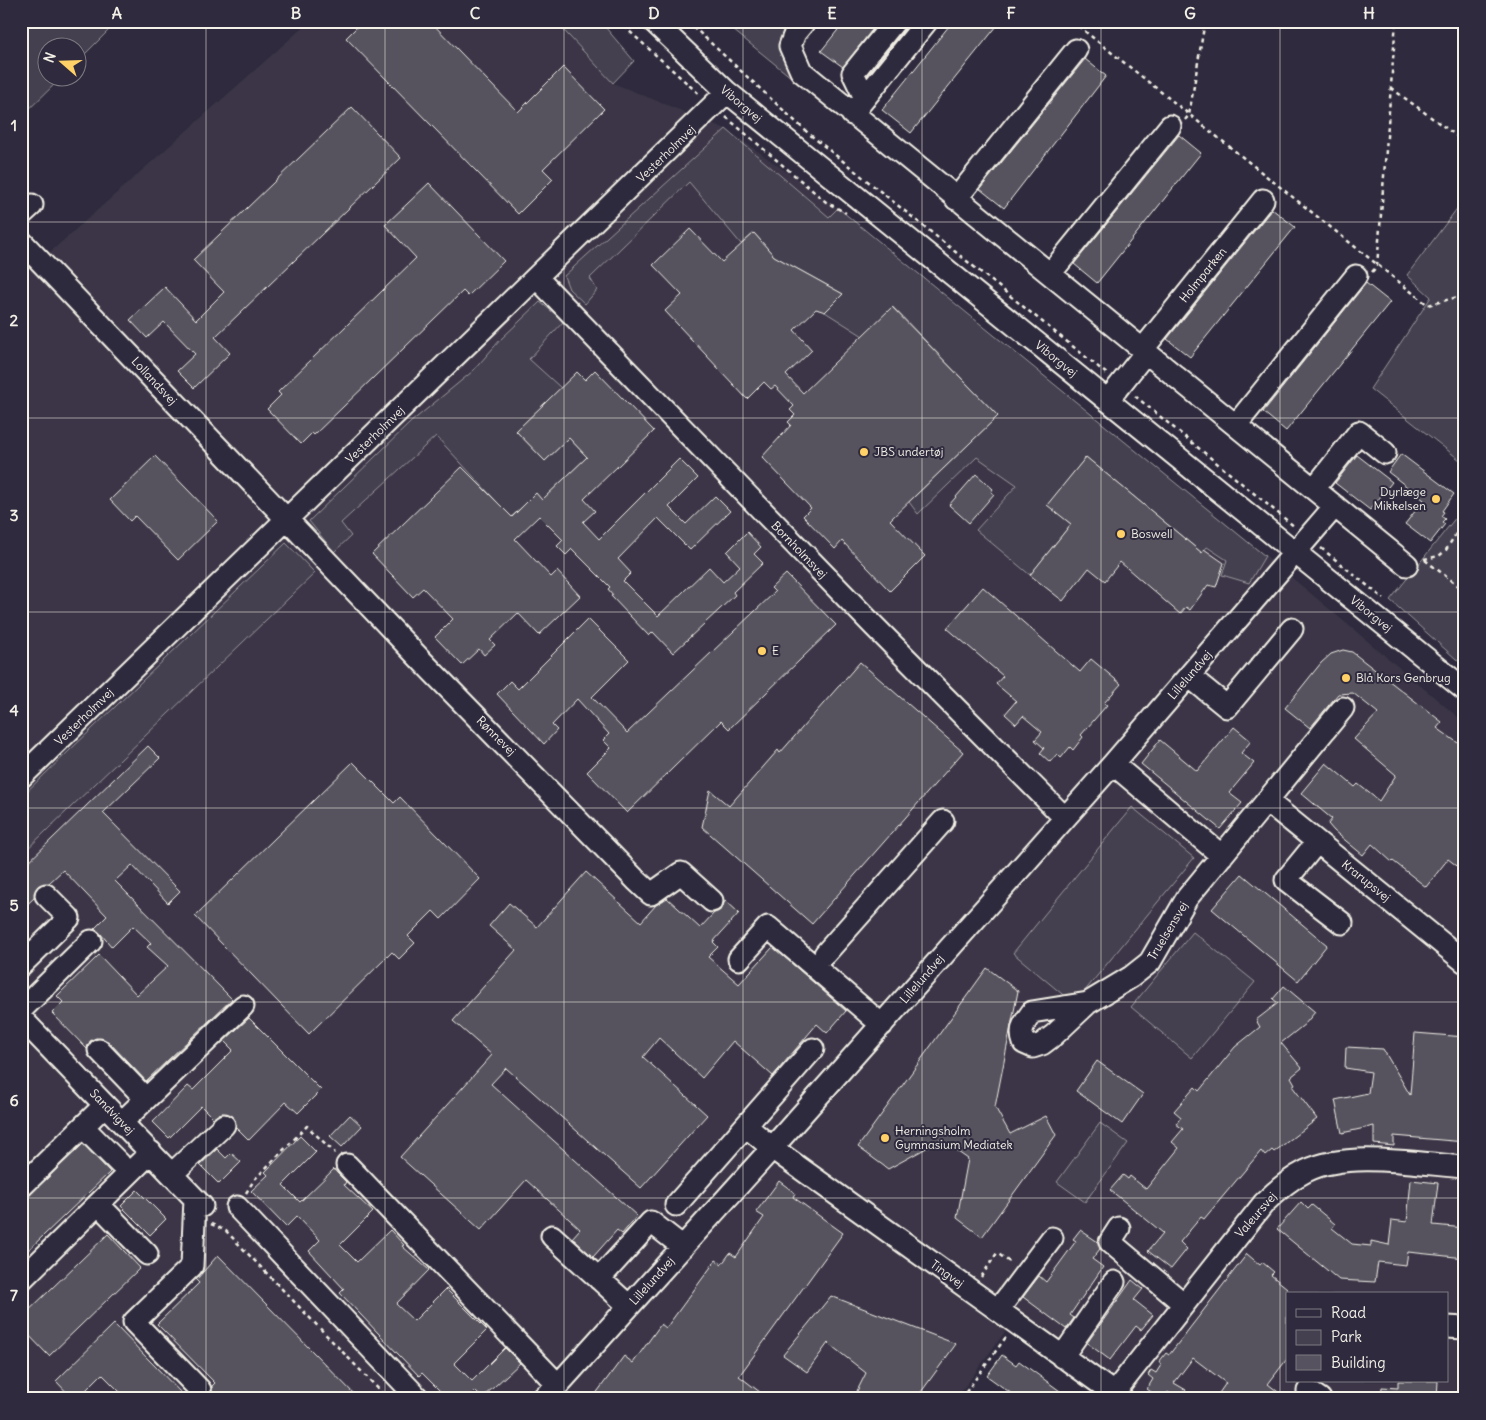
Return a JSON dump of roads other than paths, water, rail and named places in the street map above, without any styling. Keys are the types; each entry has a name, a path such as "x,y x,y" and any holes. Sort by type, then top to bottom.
{"street":[{"name":"Viborgvej","path":"653,21 727,92 1114,392 1295,552 1465,690"},
{"path":"805,21 795,33 790,46 801,72 858,106 956,198 1314,489 1416,562"},
{"path":"858,106 853,73 895,21"},
{"path":"858,106 927,21"},
{"path":"956,198 1076,50"},
{"name":"Vesterholmvej","path":"21,777 727,92"},
{"path":"1050,274 1170,126"},
{"name":"Holmparken","path":"1114,392 1263,200"},
{"name":"Lollandsvej","path":"21,241 288,520"},
{"path":"1236,426 1356,276"},
{"name":"Bornholmsvej","path":"537,278 874,626 1065,818"},
{"path":"1314,489 1359,432 1385,453"},
{"path":"1295,552 1336,506"},
{"name":"Rønnevej","path":"288,520 423,662 651,894 681,873 712,901"},
{"name":"Lillelundvej","path":"542,1399 558,1385 882,1025 1113,764 1295,552"},
{"path":"1189,676 1227,707 1292,630"},
{"name":"Truelsensvej","path":"1088,1003 1032,1012 1023,1024 1021,1035 1024,1043 1033,1047 1042,1044 1088,1003 1131,977 1150,962 1187,898 1343,708"},
{"path":"1113,764 1222,856"},
{"name":"Krarupsvej","path":"1267,801 1465,962"},
{"path":"825,954 943,821"},
{"path":"1317,842 1286,880 1342,924"},
{"path":"21,965 69,918 46,895"},
{"path":"739,959 768,927 882,1025"},
{"path":"21,1010 91,941"},
{"path":"127,1128 146,1099 243,1006"},
{"name":"Sandvigvej","path":"21,1018 199,1202 192,1266 134,1322 200,1390"},
{"path":"127,1128 219,1047"},
{"path":"676,1205 813,1049"},
{"path":"99,1050 146,1099"},
{"path":"21,1187 105,1105"},
{"path":"172,1174 224,1125"},
{"path":"83,1126 120,1164"},
{"name":"Tingvej","path":"746,1126 772,1148 1118,1396"},
{"path":"21,1280 151,1152"},
{"name":"Valeursvej","path":"1118,1396 1184,1304 1264,1203 1284,1184 1308,1170 1334,1162 1361,1160 1465,1167"},
{"path":"347,1165 558,1385"},
{"path":"98,1204 147,1254"},
{"path":"237,1207 419,1399"},
{"path":"600,1279 651,1222 683,1247"},
{"path":"1119,1228 1110,1242 1184,1304"},
{"path":"552,1236 629,1306"},
{"path":"998,1310 1052,1238"},
{"path":"1062,1357 1114,1282"},
{"path":"1448,1327 1465,1328"}],"place":[{"name":"JBS undertøj","path":"864,452"},
{"name":"Dyrlæge Mikkelsen","path":"1436,499"},
{"name":"Boswell","path":"1121,534"},
{"name":"E","path":"762,651"},
{"name":"Blå Kors Genbrug","path":"1346,678"},
{"name":"Herningsholm Gymnasium Mediatek","path":"885,1138"}]}
